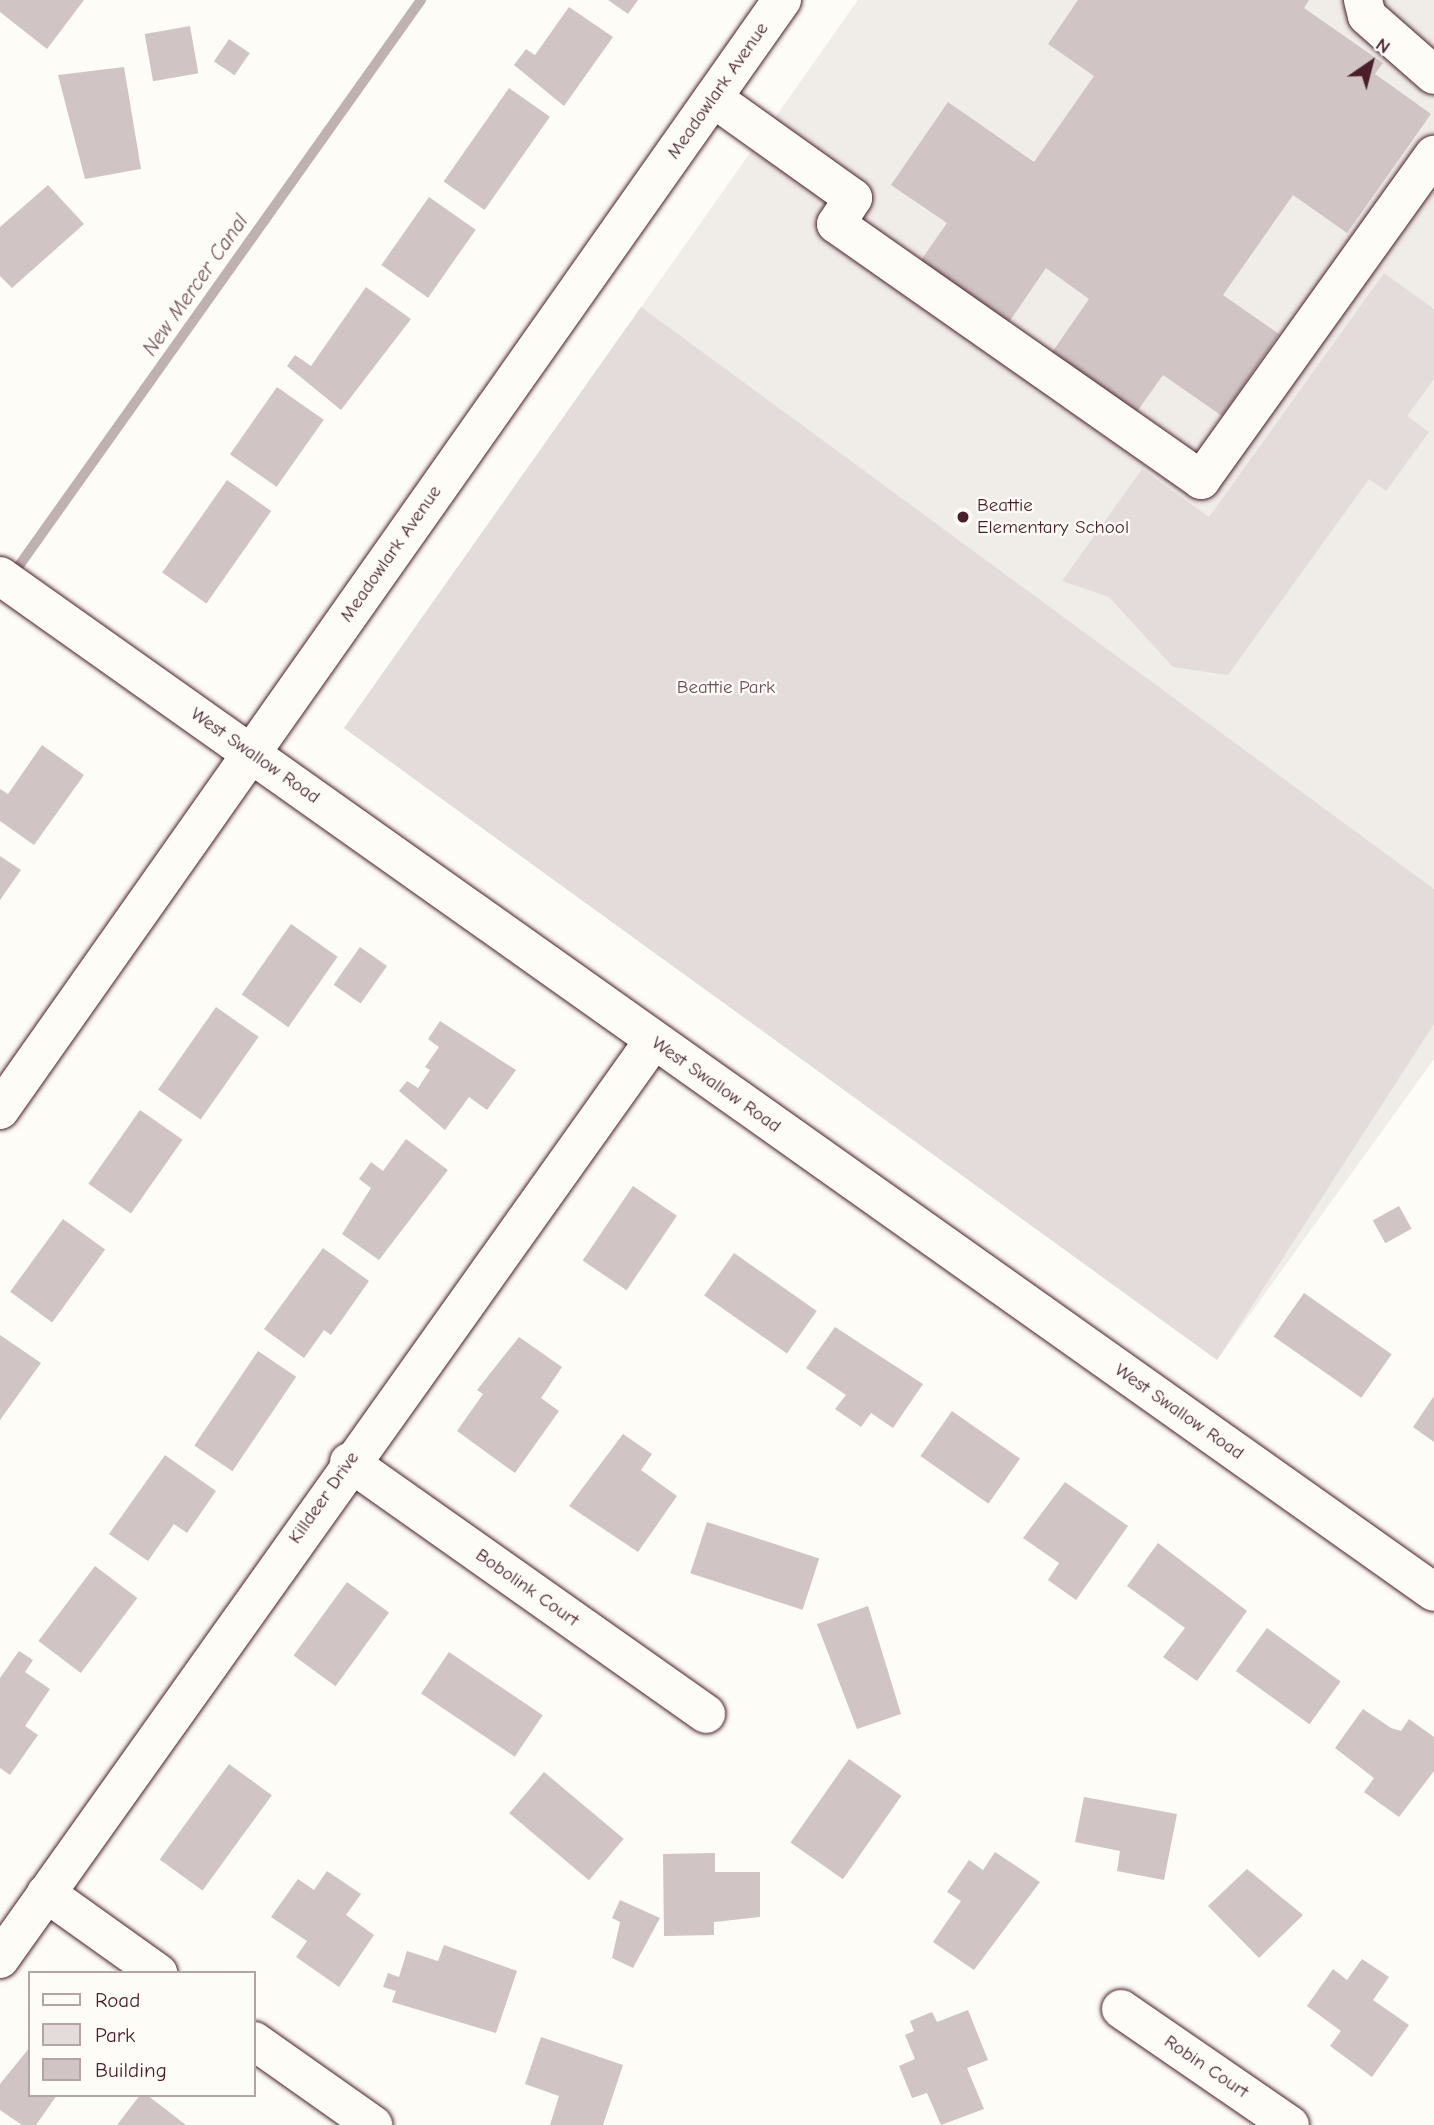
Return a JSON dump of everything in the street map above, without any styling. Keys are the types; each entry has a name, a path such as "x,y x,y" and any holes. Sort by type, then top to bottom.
{"street":[{"name":"Meadowlark Avenue","path":"0,1110 782,0"},
{"path":"1363,0 1367,16 1434,75"},
{"path":"713,98 853,198 836,224 1200,480 1434,155"},
{"name":"West Swallow Road","path":"0,576 653,1041 1434,1591"},
{"name":"Killdeer Drive","path":"0,1959 349,1462 653,1041"},
{"name":"Bobolink Court","path":"349,1462 706,1714"},
{"path":"46,1894 155,1971"},
{"name":"Robin Court","path":"1121,2009 1290,2125"},
{"path":"256,2042 373,2125"}],"shaded area":[{"name":"Beattie Elementary School","path":"858,0 1434,0 1434,1059 1217,1360 344,728"}],"green space":[{"path":"1384,273 1434,309 1434,379 1407,416 1429,432 1386,491 1369,479 1228,675 1173,667 1109,597 1062,581 1142,469 1209,517"},
{"name":"Beattie Park","path":"641,307 1434,889 1434,1024 1217,1360 344,728"}],"building":[{"path":"0,0 84,0 47,49 0,12"},
{"path":"608,0 638,0 628,14"},
{"path":"1078,0 1309,0 1304,8 1383,63 1375,74 1431,114 1347,233 1293,195 1223,295 1279,334 1222,416 1163,375 1131,420 1046,361 1089,299 1046,268 1005,328 917,266 947,223 891,185 948,102 1034,162 1094,76 1048,44"},
{"path":"569,7 613,37 564,106 514,65 526,49 535,55"},
{"path":"190,26 198,73 153,81 145,34"},
{"path":"229,39 250,53 235,75 214,61"},
{"path":"124,67 141,169 85,179 58,75"},
{"path":"509,88 550,117 485,210 444,181"},
{"path":"48,185 84,224 12,288 0,276 0,227"},
{"path":"429,197 476,230 428,298 381,265"},
{"path":"366,287 411,319 341,410 287,366 295,355 311,366"},
{"path":"277,387 324,420 277,487 230,454"},
{"path":"227,480 271,511 206,604 162,573"},
{"path":"42,745 84,775 34,845 0,821 0,789 8,794"},
{"path":"0,856 21,870 0,900"},
{"path":"291,924 338,957 288,1027 242,994"},
{"path":"360,947 387,966 361,1004 334,985"},
{"path":"216,1007 259,1037 201,1120 158,1090"},
{"path":"440,1021 516,1070 487,1110 469,1097 445,1130 399,1091 407,1081 418,1088 430,1070 425,1067 439,1047 428,1039"},
{"path":"140,1110 183,1140 131,1214 88,1184"},
{"path":"406,1139 448,1170 379,1260 342,1234 371,1188 359,1179 371,1162 383,1171"},
{"path":"633,1186 677,1216 627,1290 583,1261"},
{"path":"1399,1206 1412,1229 1385,1243 1373,1221"},
{"path":"63,1219 105,1250 52,1322 10,1292"},
{"path":"323,1248 369,1281 331,1335 324,1330 304,1358 264,1329"},
{"path":"734,1253 817,1311 787,1354 704,1296"},
{"path":"1304,1293 1392,1354 1361,1398 1274,1336"},
{"path":"835,1327 923,1384 893,1428 871,1413 861,1427 835,1409 846,1395 806,1368"},
{"path":"0,1335 41,1363 0,1420"},
{"path":"519,1337 562,1367 541,1398 559,1411 515,1473 457,1431 483,1394 477,1390"},
{"path":"258,1351 296,1377 232,1471 194,1446"},
{"path":"1434,1396 1434,1442 1413,1427"},
{"path":"952,1411 1020,1459 988,1504 920,1456"},
{"path":"623,1434 652,1454 641,1470 677,1496 638,1552 569,1506"},
{"path":"165,1455 216,1491 187,1533 174,1524 148,1561 109,1534"},
{"path":"1065,1482 1128,1526 1076,1600 1048,1580 1059,1563 1023,1538"},
{"path":"707,1522 819,1558 803,1610 690,1573"},
{"path":"1158,1543 1247,1611 1197,1681 1163,1657 1185,1628 1127,1586"},
{"path":"95,1566 137,1598 81,1673 38,1641"},
{"path":"347,1582 389,1613 336,1686 294,1656"},
{"path":"868,1606 901,1714 857,1729 817,1624"},
{"path":"1267,1628 1341,1681 1309,1724 1236,1671"},
{"path":"19,1651 33,1660 25,1672 50,1689 25,1726 38,1735 10,1775 0,1768 0,1678"},
{"path":"449,1652 543,1715 515,1757 421,1693"},
{"path":"1363,1709 1391,1728 1401,1731 1409,1719 1434,1737 1434,1771 1399,1817 1364,1792 1374,1778 1335,1748"},
{"path":"849,1759 901,1796 843,1879 790,1843"},
{"path":"229,1764 272,1795 203,1891 160,1859"},
{"path":"544,1772 624,1839 589,1880 509,1813"},
{"path":"1084,1797 1177,1814 1164,1880 1117,1871 1120,1851 1075,1842"},
{"path":"995,1852 1040,1882 974,1970 933,1942 961,1901 947,1892 969,1860 983,1870"},
{"path":"715,1853 715,1872 760,1872 760,1917 714,1922 714,1935 664,1936 663,1854"},
{"path":"1247,1869 1303,1915 1259,1958 1208,1906"},
{"path":"327,1871 361,1894 346,1915 374,1935 339,1987 296,1957 307,1941 271,1917 298,1879 314,1890"},
{"path":"620,1900 660,1918 633,1968 612,1958 620,1922 612,1918"},
{"path":"444,1945 517,1971 496,2033 392,2002 396,1991 383,1987 388,1973 399,1977 407,1951 438,1961"},
{"path":"1362,1959 1389,1977 1373,2000 1409,2025 1372,2077 1330,2046 1341,2031 1307,2006 1333,1969 1347,1980"},
{"path":"968,2010 988,2060 967,2068 984,2109 941,2125 927,2093 912,2098 899,2066 915,2059 905,2035 914,2031 910,2021 932,2012 937,2022"},
{"path":"541,2037 623,2065 603,2125 550,2125 559,2096 525,2084"},
{"path":"28,2049 28,2097 56,2097 36,2125 22,2125 0,2110 0,2084"},
{"path":"138,2097 150,2097 186,2125 117,2125"}],"waterway":[{"name":"New Mercer Canal","path":"11,577 421,0"}],"place":[{"name":"Beattie Elementary School","path":"963,517"}]}
